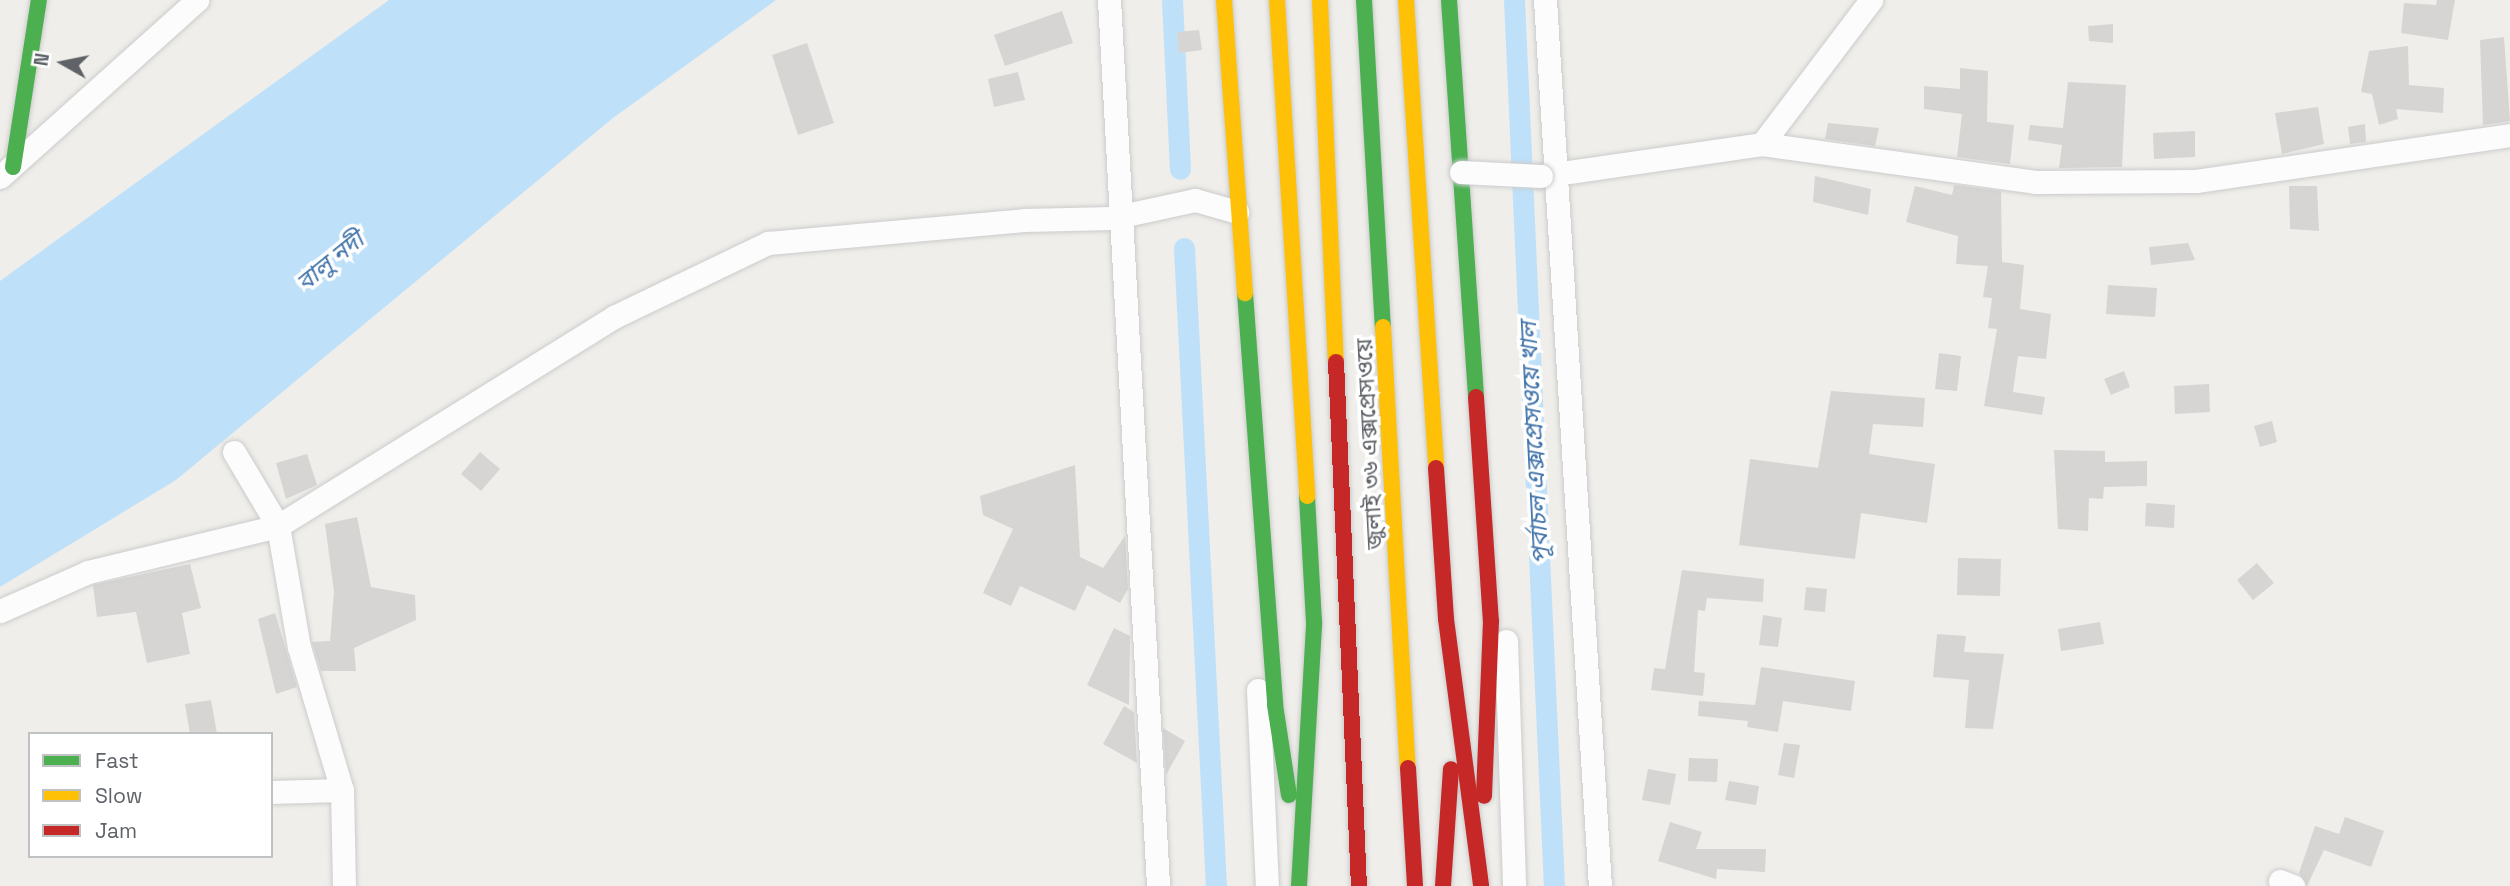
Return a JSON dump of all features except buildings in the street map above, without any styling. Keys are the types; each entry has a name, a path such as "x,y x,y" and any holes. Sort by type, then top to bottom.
{"main road":[{"path":"6,172 39,0"},
{"path":"1224,0 1232,209 1275,705 1299,864"},
{"path":"1277,0 1314,622 1299,886"},
{"name":"জুলাই ৩৬ এক্সপ্রেসওয়ে","path":"1320,0 1340,381 1359,886"},
{"name":"জুলাই ৩৬ এক্সপ্রেসওয়ে","path":"1364,0 1389,380 1415,886"},
{"path":"1405,0 1428,372 1456,717 1480,860"},
{"path":"1449,0 1468,172 1491,621 1481,886"},
{"path":"1314,622 1329,702"},
{"path":"1443,886 1456,717"},
{"path":"1334,729 1357,859"}],"street":[{"path":"6,172 197,0"},
{"path":"1109,0 1158,886"},
{"path":"1212,0 1232,209 1267,886"},
{"path":"1465,0 1468,172 1514,886"},
{"path":"1545,0 1549,176 1600,886"},
{"path":"1762,144 1871,0"},
{"path":"1468,172 1549,176 1762,144 2035,182 2196,181 2510,135"},
{"path":"0,611 88,572 278,527 614,317 768,243 1121,216 1195,200 1232,209"},
{"path":"234,452 278,527 299,647 342,790 344,886"},
{"path":"273,792 342,790"}],"water":[{"name":"বালু নদী","path":"389,0 776,0 613,118 176,480 0,587 0,281"}],"waterway":[{"name":"পূর্বাচল এক্সপ্রেসওয়ে খাল","path":"1172,0 1180,169"},
{"name":"পূর্বাচল এক্সপ্রেসওয়ে খাল","path":"1514,0 1554,886"},
{"name":"পূর্বাচল এক্সপ্রেসওয়ে খাল","path":"1184,248 1216,886"}],"traffic: fast":[{"path":"13,167 39,0"},
{"path":"1364,0 1383,327"},
{"path":"1449,0 1476,397"},
{"path":"1245,293 1275,705 1289,795"},
{"path":"1299,886 1314,622 1307,496"}],"traffic: slow":[{"path":"1224,0 1245,293"},
{"path":"1277,0 1307,496"},
{"path":"1320,0 1336,362"},
{"path":"1406,0 1436,468"},
{"path":"1383,327 1408,768"}],"traffic: jam":[{"path":"1336,362 1359,886"},
{"path":"1476,397 1491,621 1484,796"},
{"path":"1436,468 1446,619 1481,886"},
{"path":"1408,768 1415,886"},
{"path":"1443,886 1451,769"}]}
